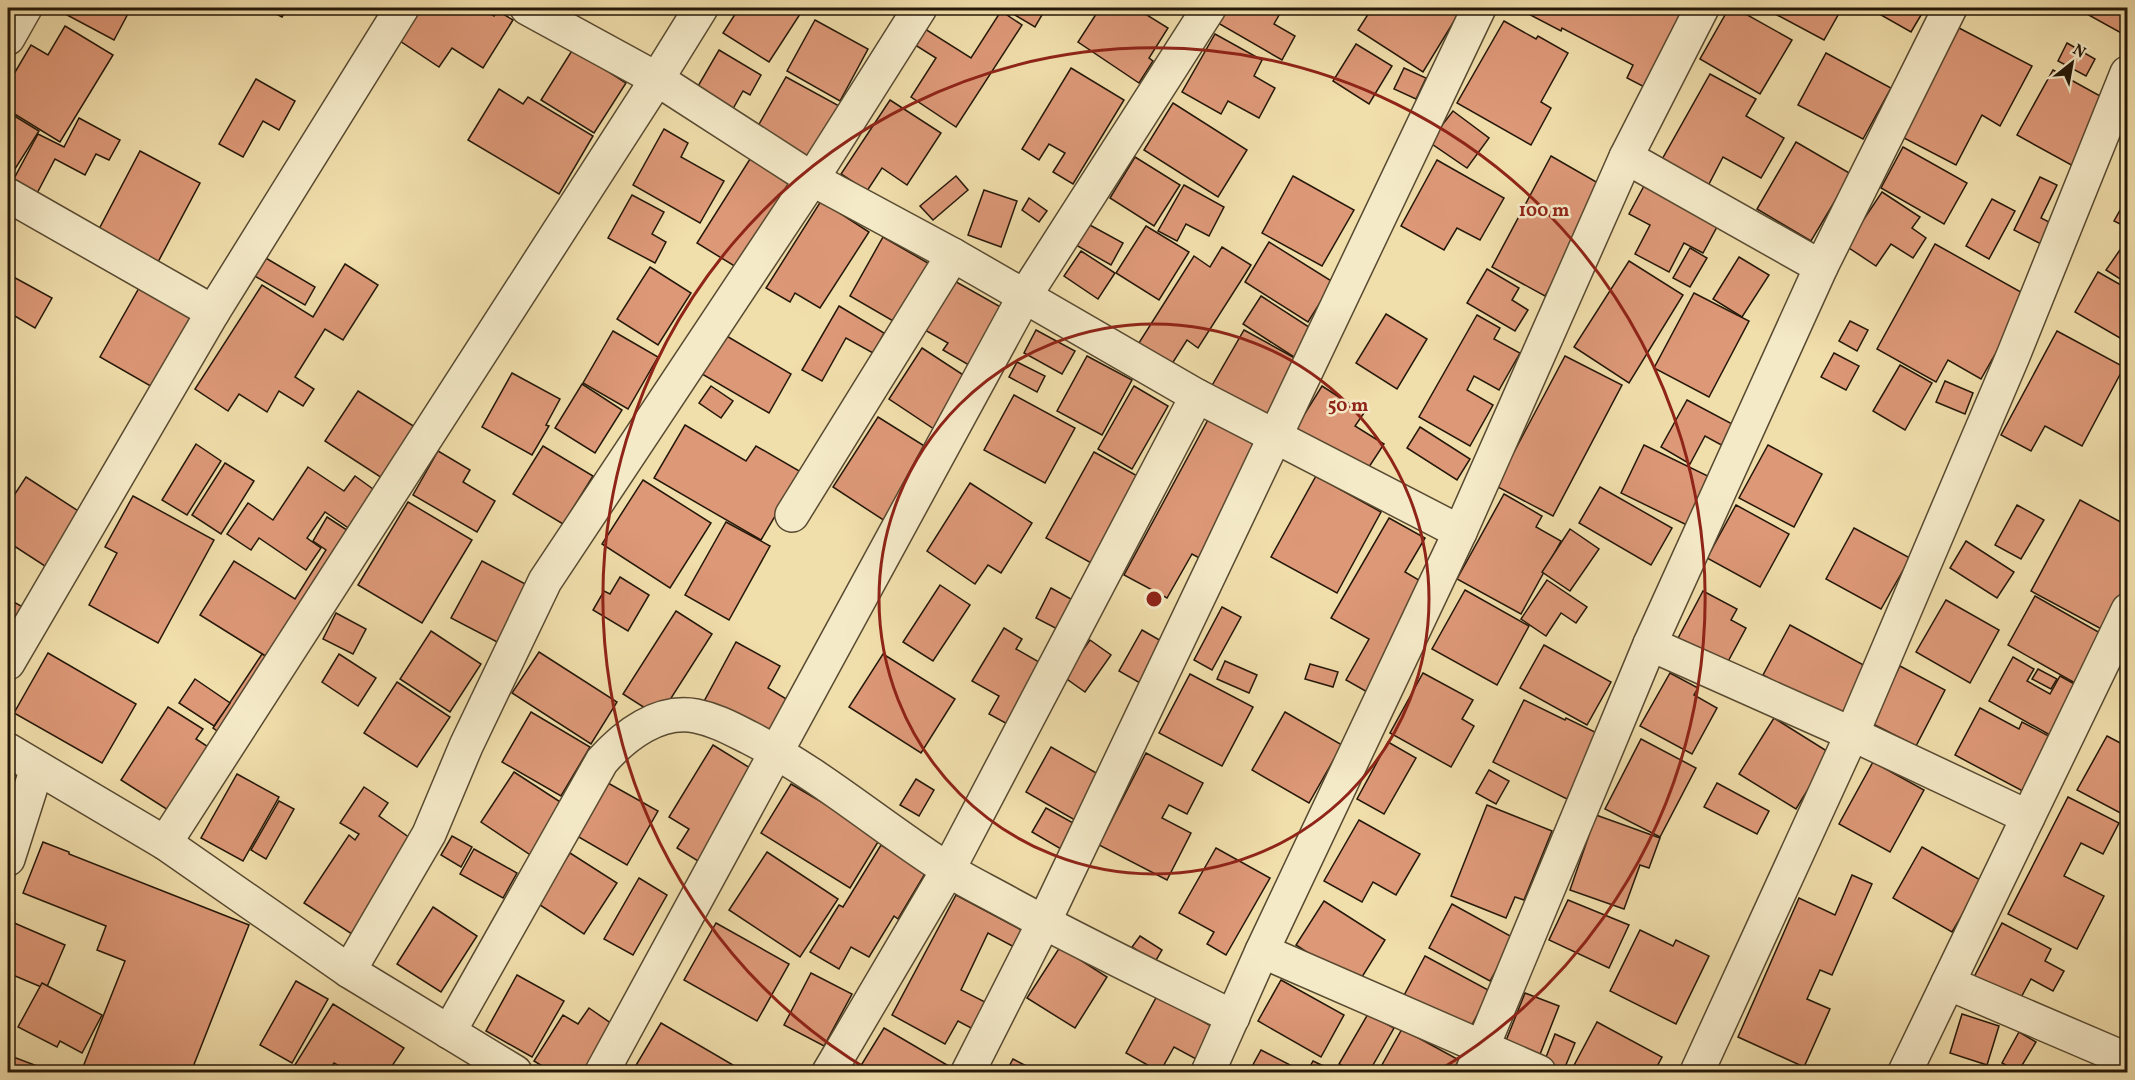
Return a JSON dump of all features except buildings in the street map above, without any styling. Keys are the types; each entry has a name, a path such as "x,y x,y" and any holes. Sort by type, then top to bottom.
{"street":[{"path":"8,38 25,8"},
{"path":"8,663 213,312 402,8"},
{"path":"527,8 657,79 812,179 953,255 1197,396 1460,532"},
{"path":"165,843 701,8"},
{"path":"349,971 429,834 466,746 545,581 812,179 920,8"},
{"path":"602,1072 1024,297 1209,8"},
{"path":"968,1072 1044,922 1479,8"},
{"path":"1208,1072 1262,951 1460,532 1626,157 1702,8"},
{"path":"1476,1060 1650,644 1821,267 1950,8"},
{"path":"1697,1072 1852,734 2013,356 2116,135 2127,73"},
{"path":"1626,157 1821,267"},
{"path":"8,195 213,312"},
{"path":"792,515 953,255"},
{"path":"828,1072 948,870 1197,396"},
{"path":"1905,1072 2127,610"},
{"path":"1650,644 1852,734 2028,817"},
{"path":"449,1032 602,761 627,736 658,720 693,715 715,720 777,752 948,870 1044,922 1233,1017"},
{"path":"8,750 165,843 349,971 515,1072"},
{"path":"8,859 37,768"},
{"path":"1262,951 1476,1060 1539,1072"},
{"path":"1948,983 2127,1060"}]}
